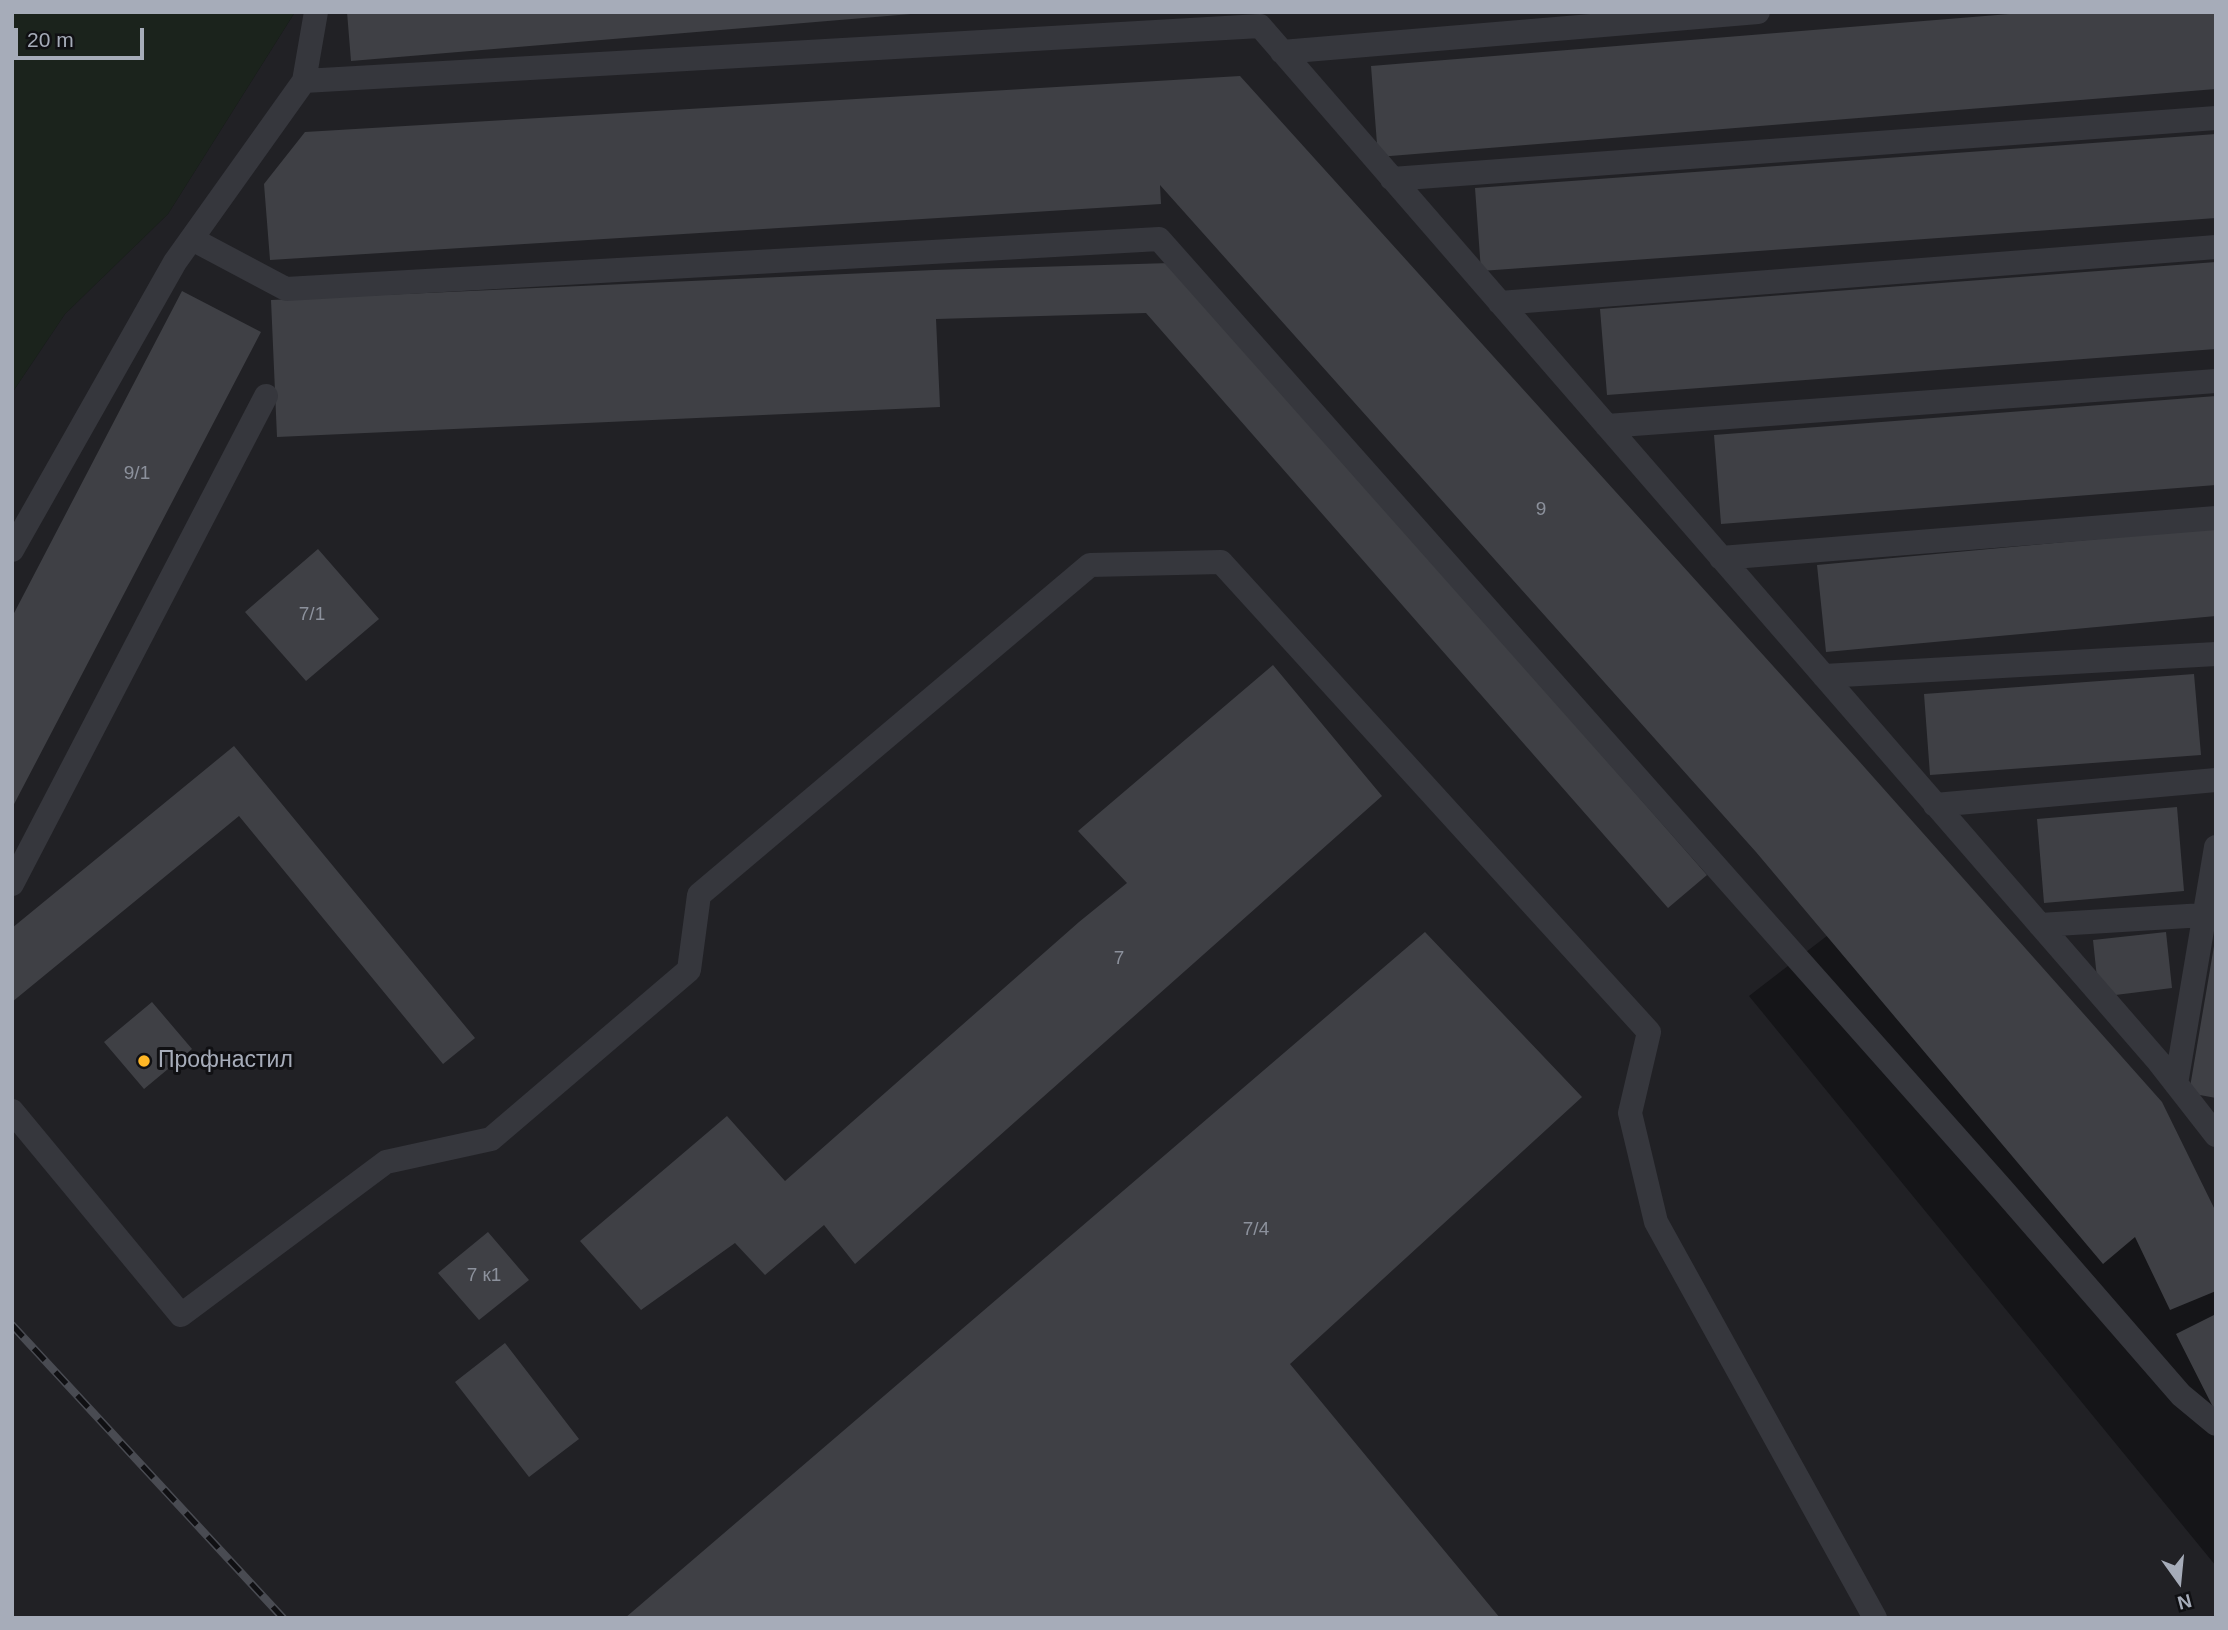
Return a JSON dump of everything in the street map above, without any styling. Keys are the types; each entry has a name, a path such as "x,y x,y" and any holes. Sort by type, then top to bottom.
{"lane":[{"path":"12,550 175,262 304,81 316,12"},
{"path":"1282,52 1758,12"},
{"path":"304,81 1260,26 2040,925 2176,1084 2216,1135"},
{"path":"1392,179 2216,118"},
{"path":"192,239 286,289 1159,239 2002,1189 2181,1395 2216,1424"},
{"path":"1500,303 2216,247"},
{"path":"1606,426 2216,380"},
{"path":"12,884 266,396"},
{"path":"1721,558 2216,518"},
{"path":"12,1111 181,1315 386,1162 491,1139 689,970 699,895 1090,565 1221,562 1649,1032 1630,1113 1656,1222 1875,1618"},
{"path":"1824,676 2216,654"},
{"path":"1935,804 2216,779"},
{"path":"2176,1084 2216,847"},
{"path":"2040,925 2204,915"}],"shaded area":[{"path":"12,12 295,12 168,214 65,314 12,393"},
{"path":"295,12 2216,12 2216,1260 1867,905 1749,996 2216,1566 2216,1618 12,1618 12,393 65,314 168,214"}],"building":[{"path":"347,12 911,12 911,14 351,61"},
{"path":"2034,12 2216,12 2216,89 1378,157 1371,66"},
{"path":"1240,76 1858,760 2162,1102 2216,1212 2216,1291 2170,1310 2135,1237 2103,1264 1756,852 1160,185 1161,204 270,260 264,184 305,132"},
{"path":"2216,134 2216,218 1481,271 1475,188"},
{"path":"2216,262 2216,349 1607,395 1600,309"},
{"path":"1171,263 1707,875 1668,908 1146,313 936,319 940,407 277,437 271,300 934,270"},
{"path":"182,291 261,332 12,808 12,617"},
{"path":"2216,396 2216,485 1721,524 1714,435"},
{"path":"2216,528 2216,616 1826,652 1817,565"},
{"path":"318,549 379,619 306,681 245,612"},
{"path":"1273,665 1382,796 855,1264 824,1225 765,1275 735,1243 641,1310 580,1241 727,1116 785,1181 1079,922 1127,883 1078,831"},
{"path":"2194,674 2201,755 1930,775 1924,694"},
{"path":"234,746 475,1038 443,1064 239,816 12,1002 12,928"},
{"path":"2177,807 2184,891 2044,903 2037,819"},
{"path":"1425,932 1582,1097 1290,1364 1500,1618 625,1618"},
{"path":"2166,932 2172,988 2099,997 2093,940"},
{"path":"2216,946 2216,1098 2189,1093"},
{"path":"152,1002 192,1049 144,1089 104,1042"},
{"path":"488,1232 529,1280 479,1320 438,1273"},
{"path":"2216,1314 2216,1413 2176,1334"},
{"path":"505,1343 579,1439 529,1477 455,1382"}],"railway":[{"path":"12,1325 283,1618"}],"place":[{"name":"Профнастил","path":"144,1061"}]}
